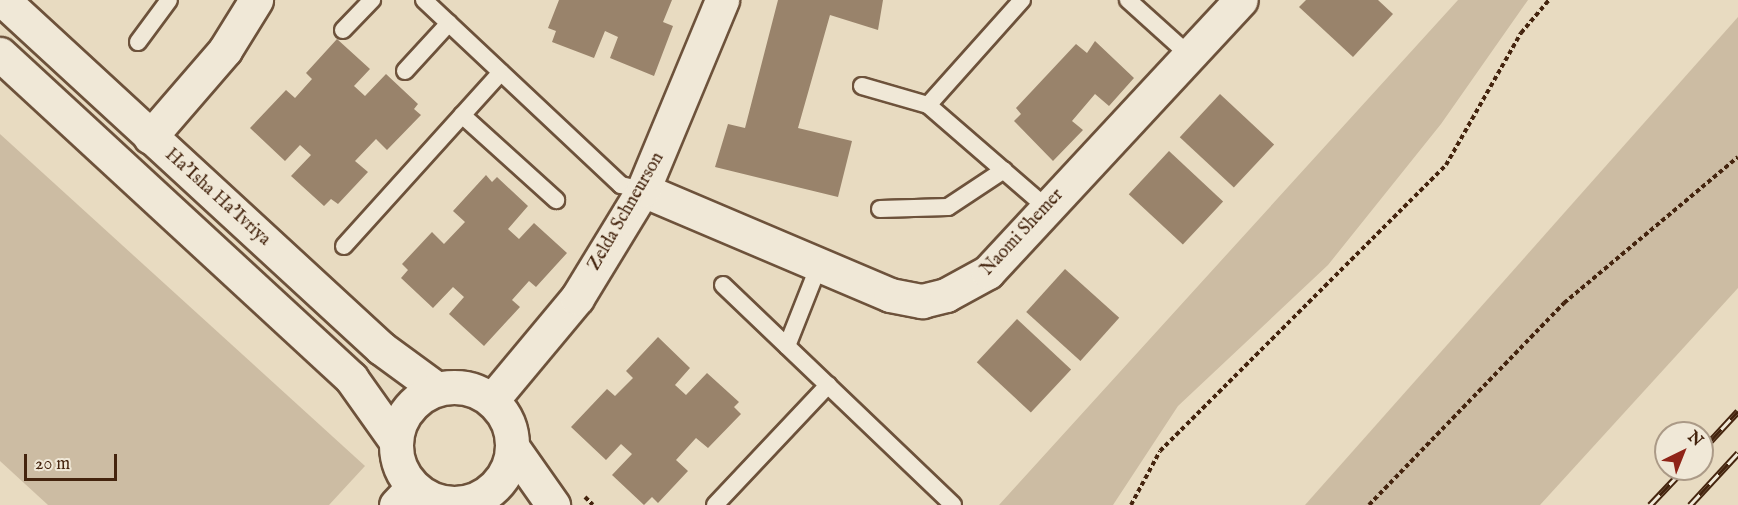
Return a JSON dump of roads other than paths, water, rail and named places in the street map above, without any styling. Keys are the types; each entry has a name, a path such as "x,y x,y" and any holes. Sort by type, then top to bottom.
{"street":[{"name":"Ha'Isha Ha'Ivriya","path":"3,0 381,348 437,389"},
{"path":"150,137 225,50 256,0"},
{"name":"Zelda Schneurson","path":"492,400 577,298 643,190 722,0"},
{"name":"Naomi Shemer","path":"643,190 890,295 922,301 946,295 988,272 1241,0"},
{"path":"0,54 351,378 395,440 404,496 464,504 498,485 513,448 511,430 492,400 475,390 437,389 409,408 395,440"},
{"path":"513,448 553,505"}],"lane":[{"path":"138,42 169,0"},
{"path":"343,30 372,0"},
{"path":"424,0 621,185 643,190"},
{"path":"928,105 1022,0"},
{"path":"1128,0 1189,55"},
{"path":"405,71 449,23"},
{"path":"344,246 501,72"},
{"path":"861,86 928,105 1047,208"},
{"path":"462,115 556,200"},
{"path":"880,209 948,207 1004,170"},
{"path":"787,346 819,265"},
{"path":"723,285 953,505"},
{"path":"715,505 828,385"}],"railway":[{"path":"1714,437 1738,411"},
{"path":"1690,505 1738,453"},
{"path":"1650,505 1673,481"}]}
